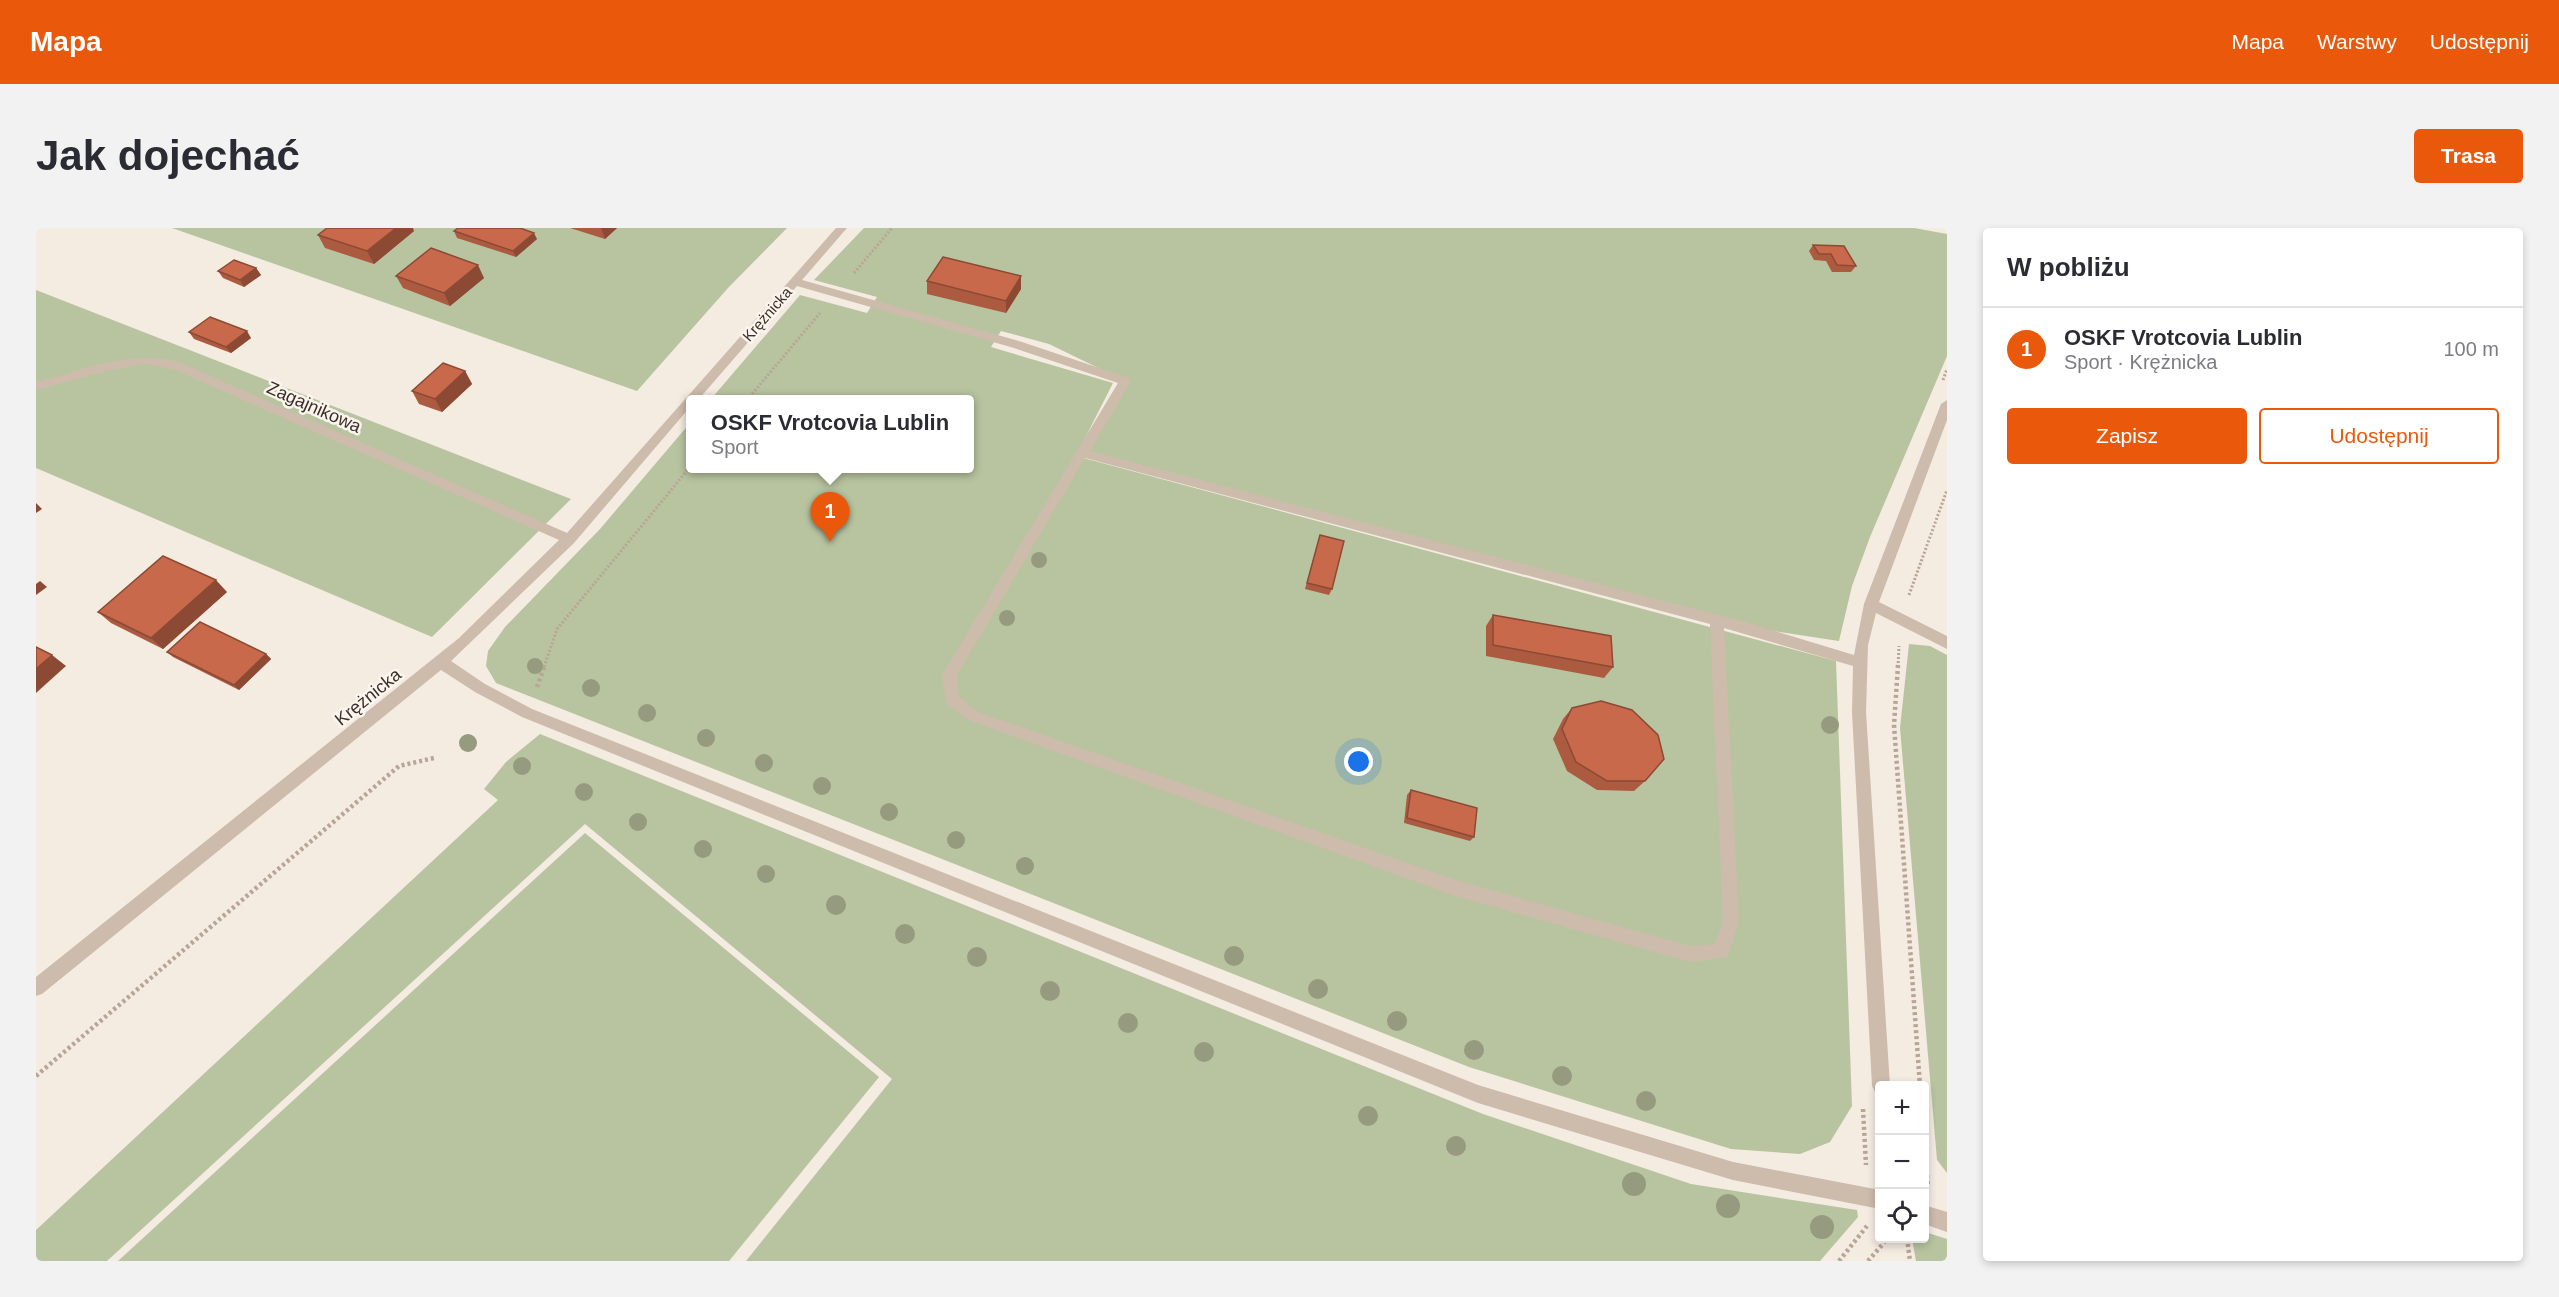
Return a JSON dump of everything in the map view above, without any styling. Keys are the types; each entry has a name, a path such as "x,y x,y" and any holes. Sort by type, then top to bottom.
{"street":[{"name":"Krężnicka","path":"695,395 842,228"},
{"path":"795,282 1027,347 1125,381 949,676 952,700 973,716 1456,888 1690,954 1721,951 1731,921 1717,621"},
{"name":"Zagajnikowa","path":"36,386 107,367 144,360 175,365 569,539"},
{"path":"1881,1081 1859,712 1859,662 1871,604 1947,404"},
{"name":"Krężnicka","path":"36,988 441,662 569,539 686,406"},
{"path":"1082,453 1717,621 1859,662"},
{"path":"1871,604 1947,643"},
{"path":"441,662 480,688 527,713 1478,1094 1733,1171 1875,1199"},
{"path":"1929,1216 1947,1222"}],"path":[{"path":"527,713 557,629 686,472"},
{"path":"1920,1081 1894,725 1900,619 1947,490"},
{"path":"36,1076 399,766 434,758"},
{"path":"1839,1261 1867,1228"},
{"path":"1868,1261 1884,1243"},
{"path":"1907,1243 1910,1261"}],"green space":[{"path":"172,228 787,228 728,288 637,391"},
{"path":"864,228 1914,228 1947,234 1947,356 1870,537 1852,586 1839,641 1747,627 1082,453 1125,381 1049,344 1001,331 991,347 1113,383 1076,456 1836,661 1852,1106 1830,1142 1800,1154 1731,1149 1469,1067 496,683 486,666 488,651 505,627 600,529 686,428 686,473 974,473 974,395 714,395 800,295 867,313 877,297 814,280"},
{"path":"36,290 571,499 432,637 36,468"},
{"path":"1909,644 1930,646 1947,655 1947,1173 1937,1160 1900,728"},
{"path":"540,734 1483,1114 1691,1184 1857,1210 1858,1217 1820,1261 746,1261 892,1079 585,824 107,1261 36,1261 36,1230 498,800 484,789 506,762"},
{"path":"585,833 879,1077 729,1261 118,1261"},
{"path":"1929,1233 1947,1239 1947,1261 1916,1261 1913,1243 1929,1243"}],"building":[{"path":"327,228 396,228 367,251 318,235"},
{"path":"458,228 520,228 534,233 513,251 454,231"},
{"path":"1813,245 1844,246 1856,266 1837,265 1831,254 1819,254"},
{"path":"431,248 478,265 444,293 396,276"},
{"path":"943,257 1021,276 1006,301 927,281"},
{"path":"234,260 256,268 240,280 218,271"},
{"path":"210,317 247,331 226,347 189,332"},
{"path":"443,363 465,371 435,399 412,391"},
{"path":"1320,535 1344,541 1332,589 1307,583"},
{"path":"163,556 216,580 151,638 98,612"},
{"path":"1493,615 1611,636 1613,667 1493,645"},
{"path":"200,622 266,654 234,685 167,652"},
{"path":"36,647 52,655 36,669"},
{"path":"1601,701 1632,710 1658,735 1664,759 1645,781 1607,781 1576,762 1562,729 1572,708"},
{"path":"1411,790 1477,808 1474,837 1407,818"}],"place":[{"name":"OSKF Vrotcovia Lublin","path":"830,542"}]}
